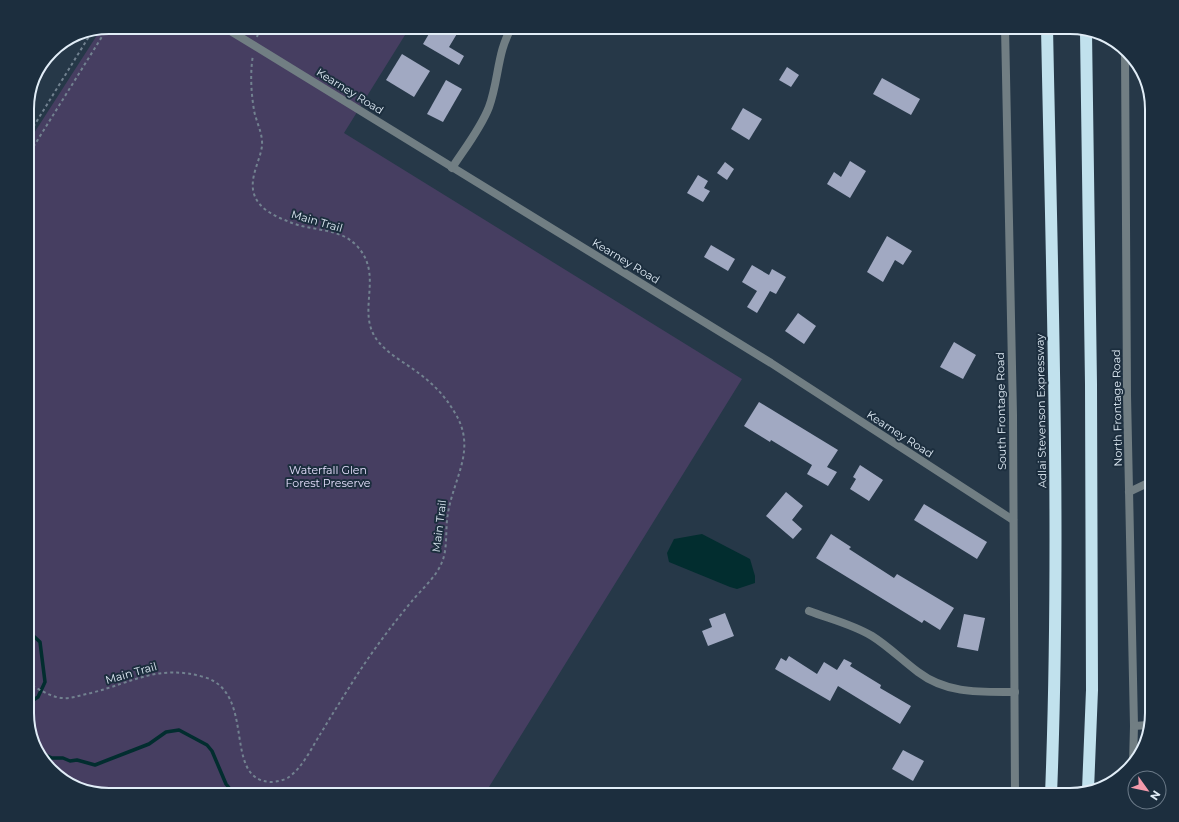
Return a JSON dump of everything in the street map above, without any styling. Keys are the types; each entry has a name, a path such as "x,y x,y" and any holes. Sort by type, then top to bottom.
{"highway":[{"name":"Adlai Stevenson Expressway","path":"1047,34 1054,406 1056,689 1051,788"},
{"path":"1086,36 1092,682 1088,785"}],"street":[{"name":"Kearney Road","path":"235,34 771,362 1012,520"},
{"path":"452,168 489,107 500,54 508,34"},
{"name":"South Frontage Road","path":"1004,34 1013,415 1012,520 1015,788"},
{"name":"North Frontage Road","path":"1125,59 1129,492 1133,752"},
{"path":"1129,492 1145,484"},
{"path":"809,611 857,628 885,646 925,677 947,687 968,692 1015,692"},
{"path":"1134,726 1143,725"}],"path":[{"name":"Main Trail","path":"34,686 44,692 63,698 71,698 155,673 169,672 208,678 221,685 230,698 235,712 241,751 250,772 260,779 272,782 287,779 298,768 311,749 377,643 442,563 448,511 464,460 465,444 462,429 457,417 439,390 386,350 373,334 368,316 371,286 370,274 361,251 354,243 343,236 292,223 265,210 259,203 254,193 253,185 262,144 261,131 254,109 251,87 254,46 258,34"},
{"path":"34,147 103,35"},
{"path":"34,126 89,37"}],"green space":[{"name":"Waterfall Glen Forest Preserve","path":"406,34 344,133 742,379 488,788 109,788 85,784 76,780 56,766 50,759 40,741 34,718 34,133 97,35"}],"shaded area":[{"path":"702,534 750,559 755,576 755,583 737,589 669,562 667,553 674,539"}],"building":[{"path":"429,34 457,34 449,47 464,56 459,65 423,44"},
{"path":"402,54 430,71 414,97 386,80"},
{"path":"787,67 799,75 791,87 779,80"},
{"path":"882,78 920,99 911,115 873,94"},
{"path":"446,80 462,89 443,122 427,114"},
{"path":"743,108 762,119 749,140 731,129"},
{"path":"850,161 866,171 850,198 827,184 834,172 841,177"},
{"path":"725,162 734,169 727,180 717,173"},
{"path":"698,175 708,181 704,188 710,191 703,202 687,193"},
{"path":"887,236 912,251 903,265 895,260 883,282 867,272"},
{"path":"711,245 735,259 728,271 704,257"},
{"path":"752,265 769,275 772,269 786,277 776,294 770,291 757,313 747,307 757,291 742,282"},
{"path":"798,313 816,326 804,344 785,331"},
{"path":"954,342 976,355 963,379 940,367"},
{"path":"759,402 838,450 827,467 837,472 828,486 807,474 812,465 771,440 770,442 744,426"},
{"path":"860,465 883,480 869,501 850,489 856,479 853,477"},
{"path":"786,492 803,506 792,520 802,529 793,539 766,516"},
{"path":"924,504 987,542 977,559 914,520"},
{"path":"831,534 851,547 849,549 894,578 897,574 954,608 940,630 924,620 922,623 816,558"},
{"path":"725,613 734,636 708,646 702,631 712,627 709,619"},
{"path":"964,614 985,618 978,651 957,647"},
{"path":"789,656 817,674 824,662 837,670 844,659 852,663 850,666 881,685 880,688 911,706 900,724 838,686 830,701 775,669 781,658 786,661"},
{"path":"903,750 924,761 913,781 892,769"}],"waterway":[{"path":"34,636 40,642 45,682 38,697 34,700"},
{"path":"48,756 52,758 63,758 70,761 77,760 95,765 149,744 166,732 179,730 207,745 212,751 226,784 229,788"}]}
